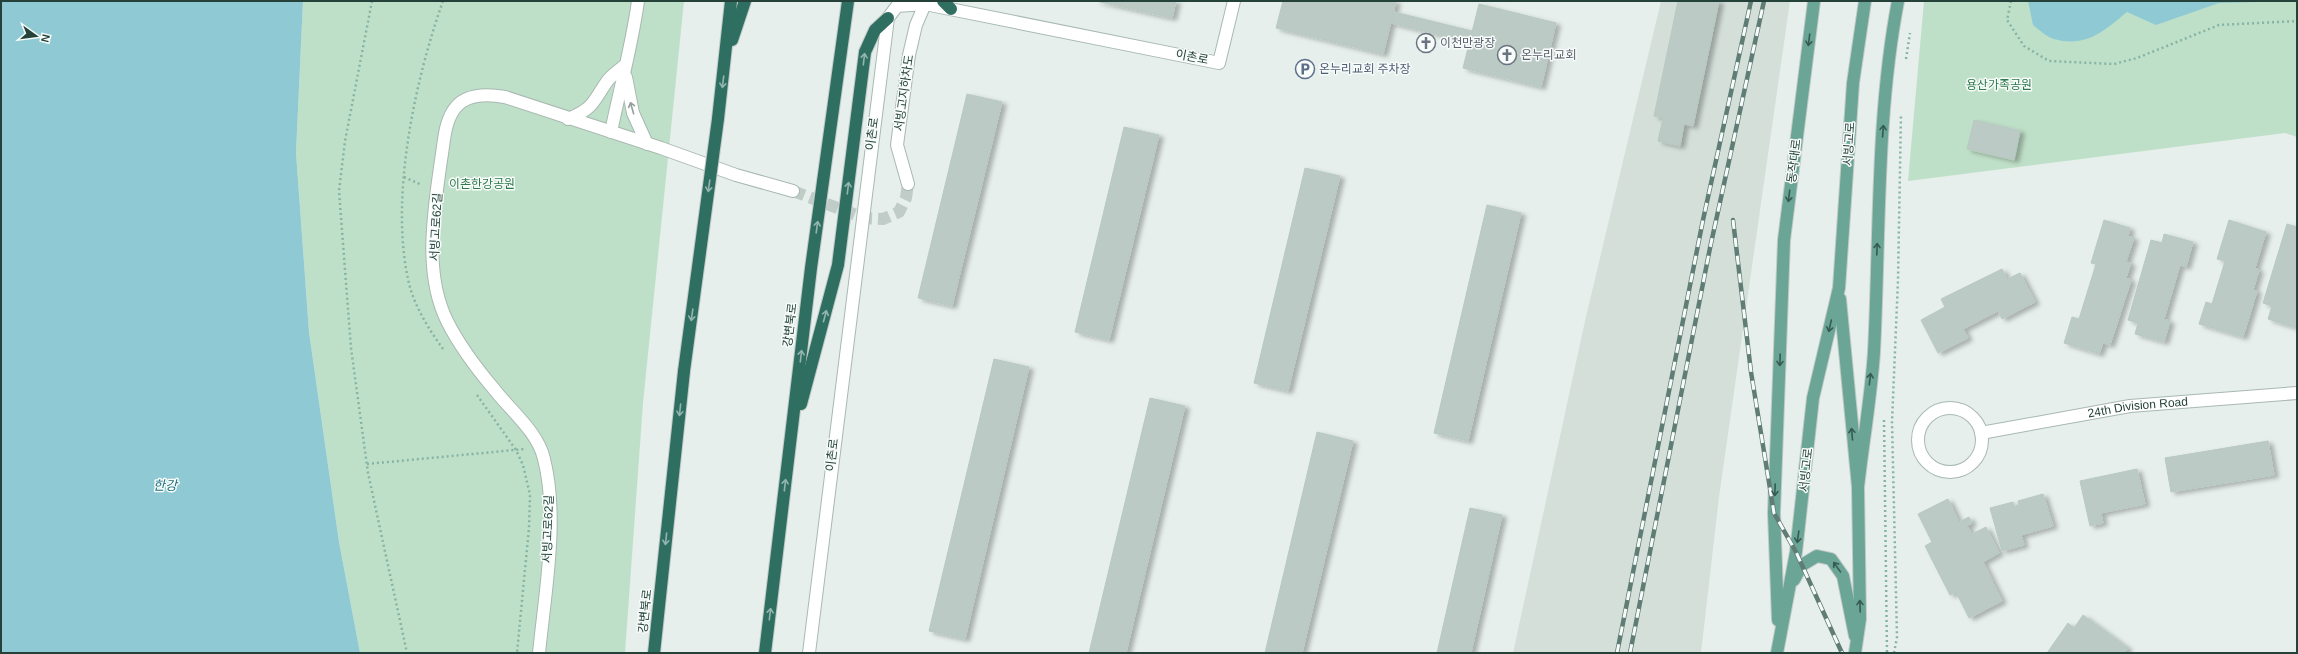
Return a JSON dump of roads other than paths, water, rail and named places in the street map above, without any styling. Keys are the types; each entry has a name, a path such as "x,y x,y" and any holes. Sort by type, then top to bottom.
{"highway":[{"name":"강변북로","path":"654,653 684,371 726,58 731,1"},
{"path":"726,58 745,1"},
{"name":"강변북로","path":"765,653 811,268 848,1"},
{"path":"790,448 838,264 865,52 875,30 888,18"}],"main road":[{"name":"동작대로","path":"1778,648 1774,513 1784,240 1814,1"},
{"name":"서빙고로","path":"1778,648 1802,505 1813,398 1838,288 1853,82 1865,1"},
{"path":"1858,487 1874,354 1880,170 1889,49 1898,1"},
{"name":"서빙고로","path":"1838,288 1858,487 1860,619 1856,649"},
{"path":"1788,590 1802,565 1817,556 1831,559 1844,576 1856,649"}],"street":[{"path":"611,132 624,66 633,35 638,1"},
{"name":"이촌로","path":"809,653 888,18 897,6 925,4 947,5 1219,63 1234,1"},
{"name":"서빙고지하차도","path":"908,184 897,145 909,55 916,25 925,4"},
{"path":"568,118 587,110 598,97 608,79 624,66"},
{"path":"624,66 627,89 633,113 647,144"},
{"name":"서빙고로62길","path":"539,653 550,536 549,482 544,457 539,447 467,354 446,320 436,281 433,262 433,228 446,126 453,110 463,101 477,96 494,96 661,148 736,175 793,191"},
{"name":"24th Division Road","path":"1980,433 2130,406 2297,393"},
{"path":"1954,408 1965,412 1974,419 1980,433 1981,447 1977,456 1971,464 1963,469 1953,472 1934,468 1926,461 1920,452 1918,441 1920,430 1925,420 1933,413 1943,409 1954,408"}],"water":[{"name":"한강","path":"1,1 303,1 296,153 309,332 339,542 360,653 1,653"},
{"path":"2028,1 2297,1 2219,3 2156,25 2127,12 2110,26 2094,36 2076,41 2065,41 2051,38 2033,25"}],"tunnel":[{"path":"793,191 864,218 883,219 899,212 906,198 908,184"}],"railway":[{"path":"1617,653 1703,220 1751,1"},
{"path":"1630,653 1710,248 1764,1"},
{"path":"1733,220 1751,372 1774,513 1796,552 1842,653"}],"place":[{"name":"이천만광장","path":"1426,43"},
{"name":"온누리교회","path":"1507,55"},
{"name":"온누리교회 주차장","path":"1305,69"}],"park label":[{"name":"용산가족공원","path":"1999,85"},
{"name":"이촌한강공원","path":"482,184"}]}
